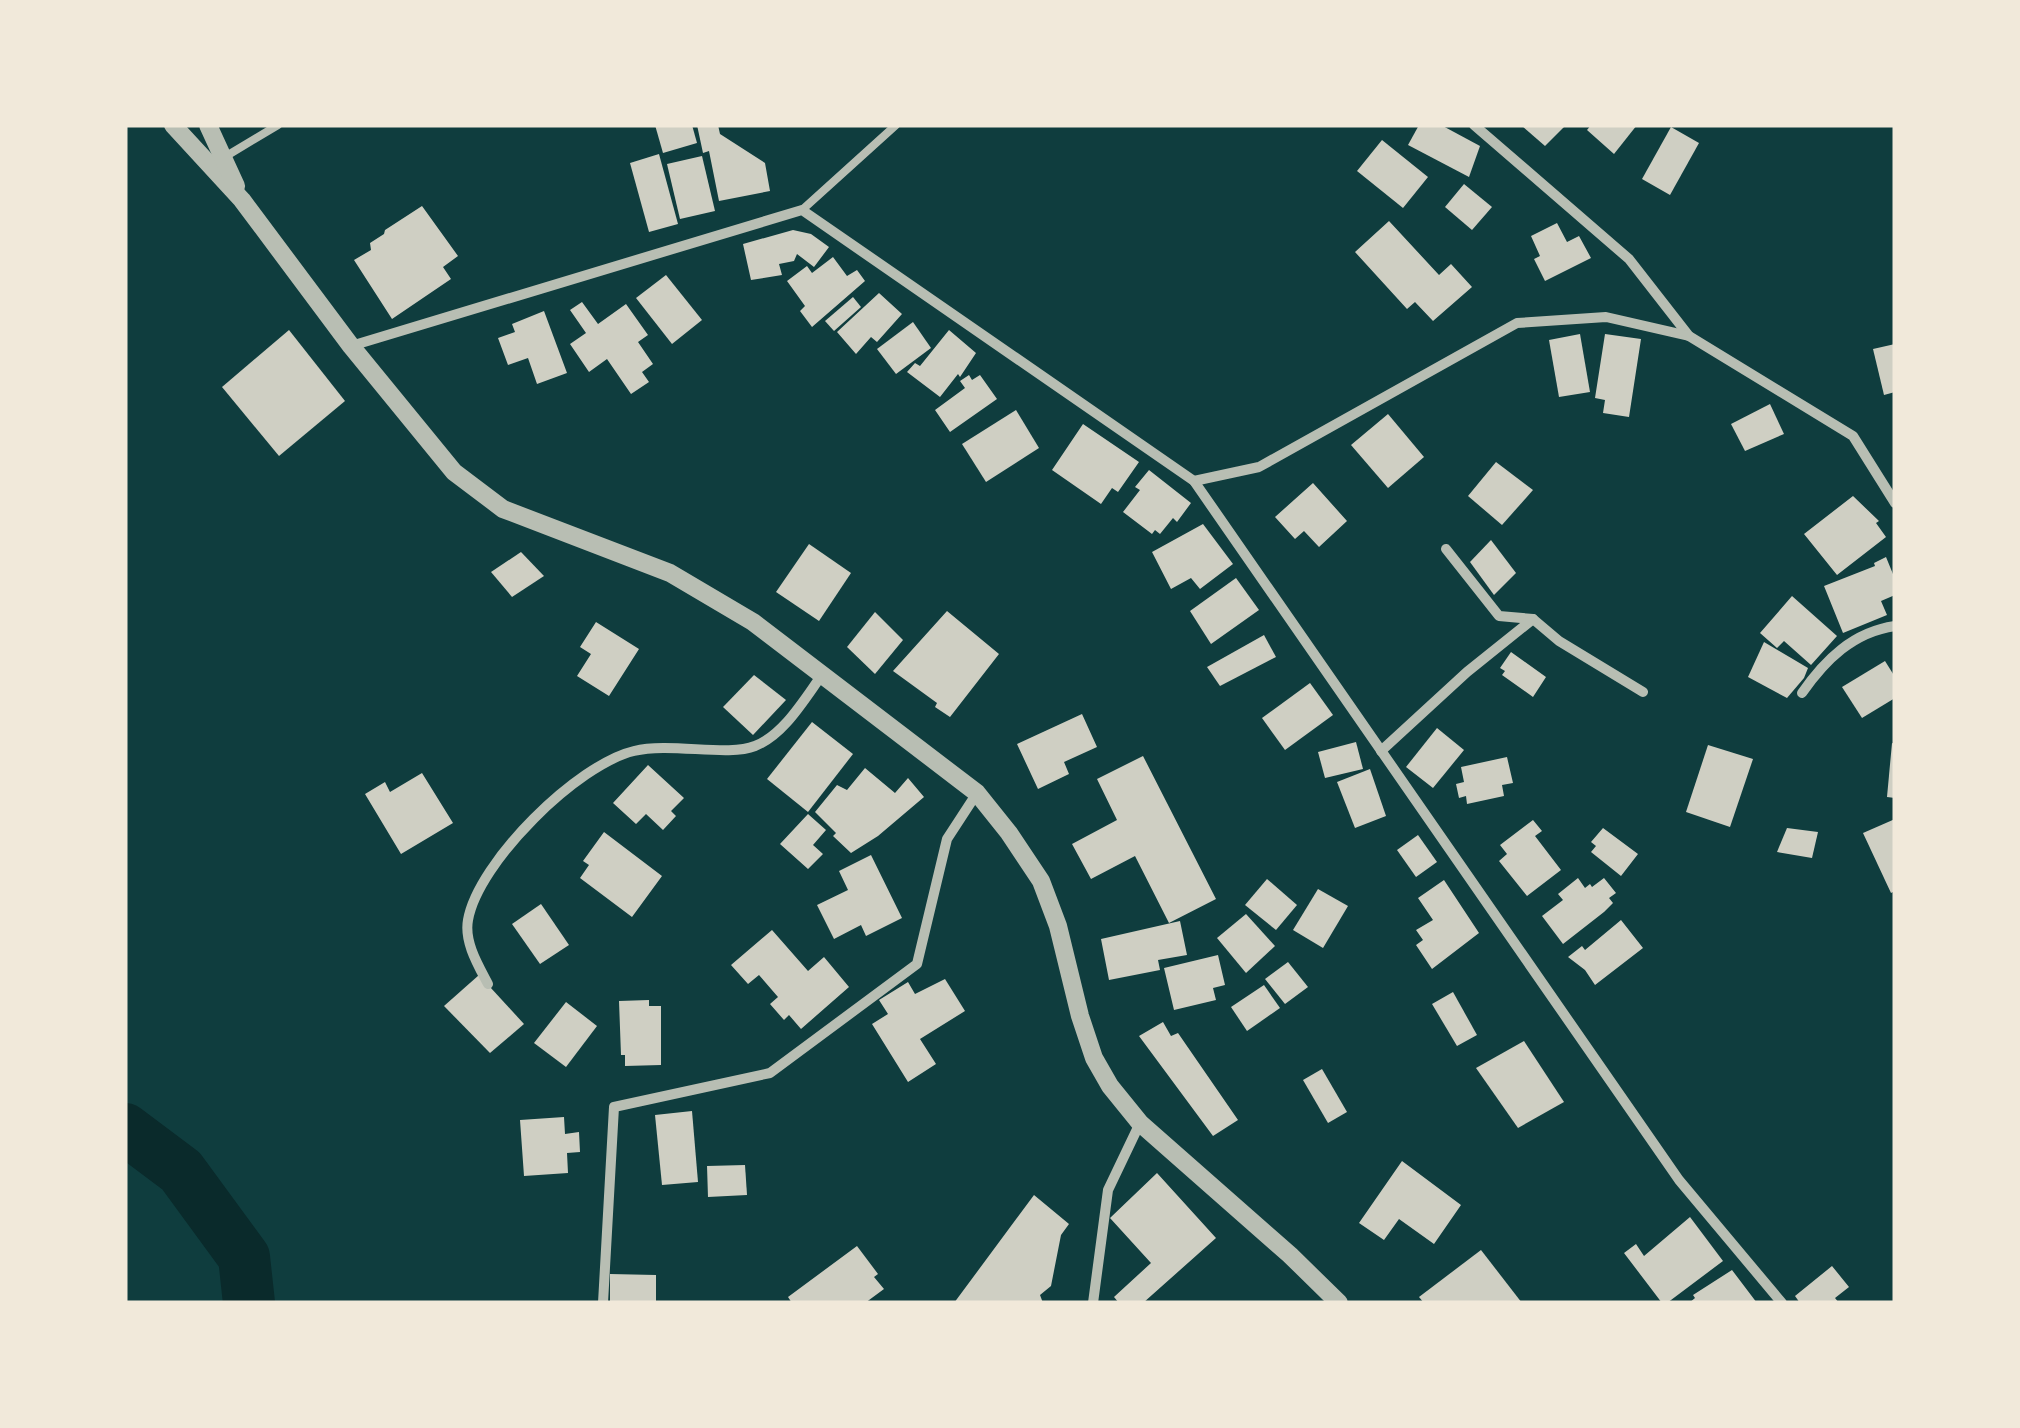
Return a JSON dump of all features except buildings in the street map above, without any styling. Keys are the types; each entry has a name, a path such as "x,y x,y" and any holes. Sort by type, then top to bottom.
{"street":[{"path":"173,125 242,200 351,346 454,472 503,509 670,573 752,622 977,793 1010,833 1041,881 1058,926 1094,1058 1110,1086 1140,1123 1339,1303"},
{"path":"208,125 242,200"},
{"path":"1474,125 1629,259 1690,336"},
{"path":"351,346 802,210 1194,481 1679,1180 1782,1303"},
{"path":"1194,481 1259,467 1517,324 1606,316 1690,336 1853,436 1895,503"},
{"path":"1446,549 1499,616 1534,620 1559,642 1643,692"},
{"path":"1381,751 1467,672 1534,620"},
{"path":"1802,693 1843,645 1895,626"},
{"path":"488,984 474,958 467,921 492,869 516,836 544,810 600,764 632,751 667,746 753,748 768,740 822,675"},
{"path":"602,1303 614,1107 770,1073 917,964 948,839 977,793"},
{"path":"1093,1303 1108,1190 1140,1123"}],"lane":[{"path":"223,158 278,125"},
{"path":"802,210 896,125"}],"waterway":[{"path":"125,1129 181,1171 244,1257 249,1303"}]}
